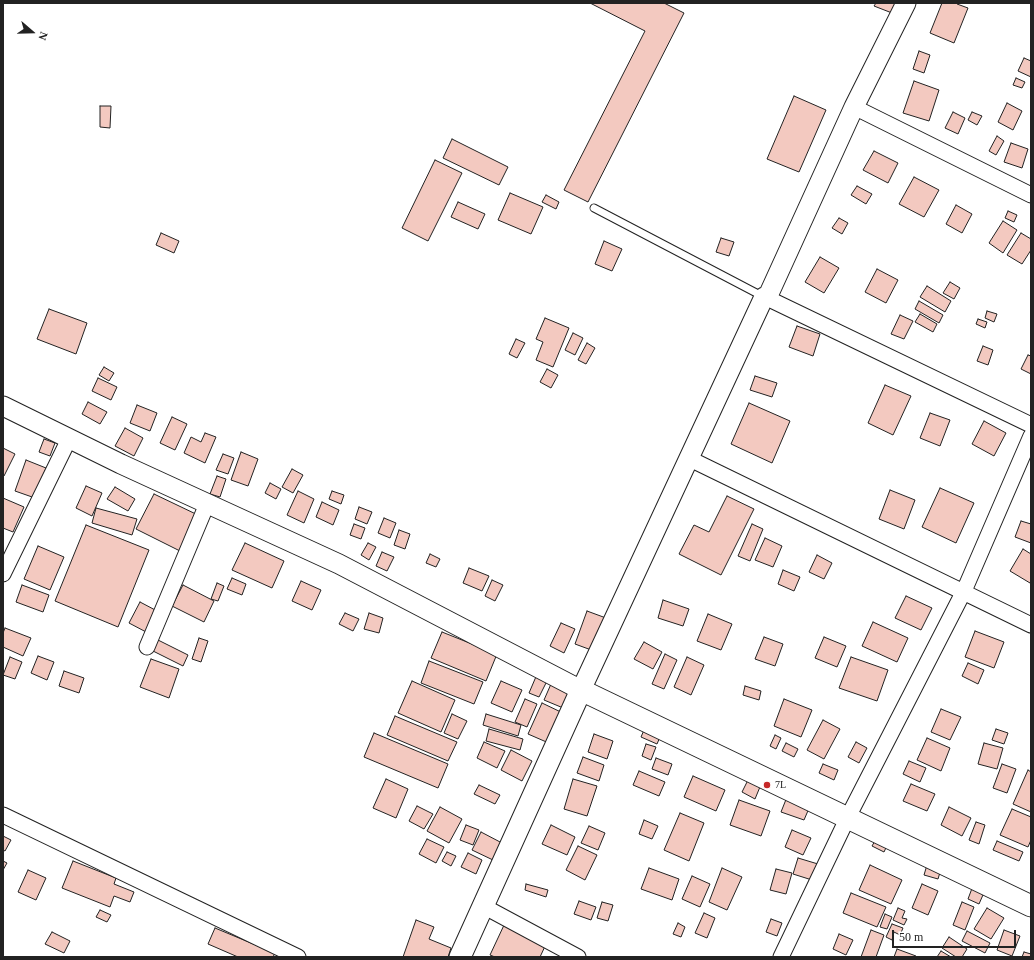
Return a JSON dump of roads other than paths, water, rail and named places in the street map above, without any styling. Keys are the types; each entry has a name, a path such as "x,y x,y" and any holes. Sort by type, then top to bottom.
{"main road":[{"path":"460,957 581,690 1031,906"}],"street":[{"path":"3,406 68,439 339,564 581,690 688,458 766,297 854,107 906,3"},
{"path":"854,107 1031,195"},
{"path":"766,297 1031,425"},
{"path":"782,957 848,817 964,591 1031,436"},
{"path":"3,573 68,439"},
{"path":"688,458 1031,624"},
{"path":"147,647 207,504"},
{"path":"3,815 298,957"},
{"path":"483,906 578,957"}],"lane":[{"path":"594,208 766,297"}],"place":[{"name":"7L","path":"767,785"}]}
